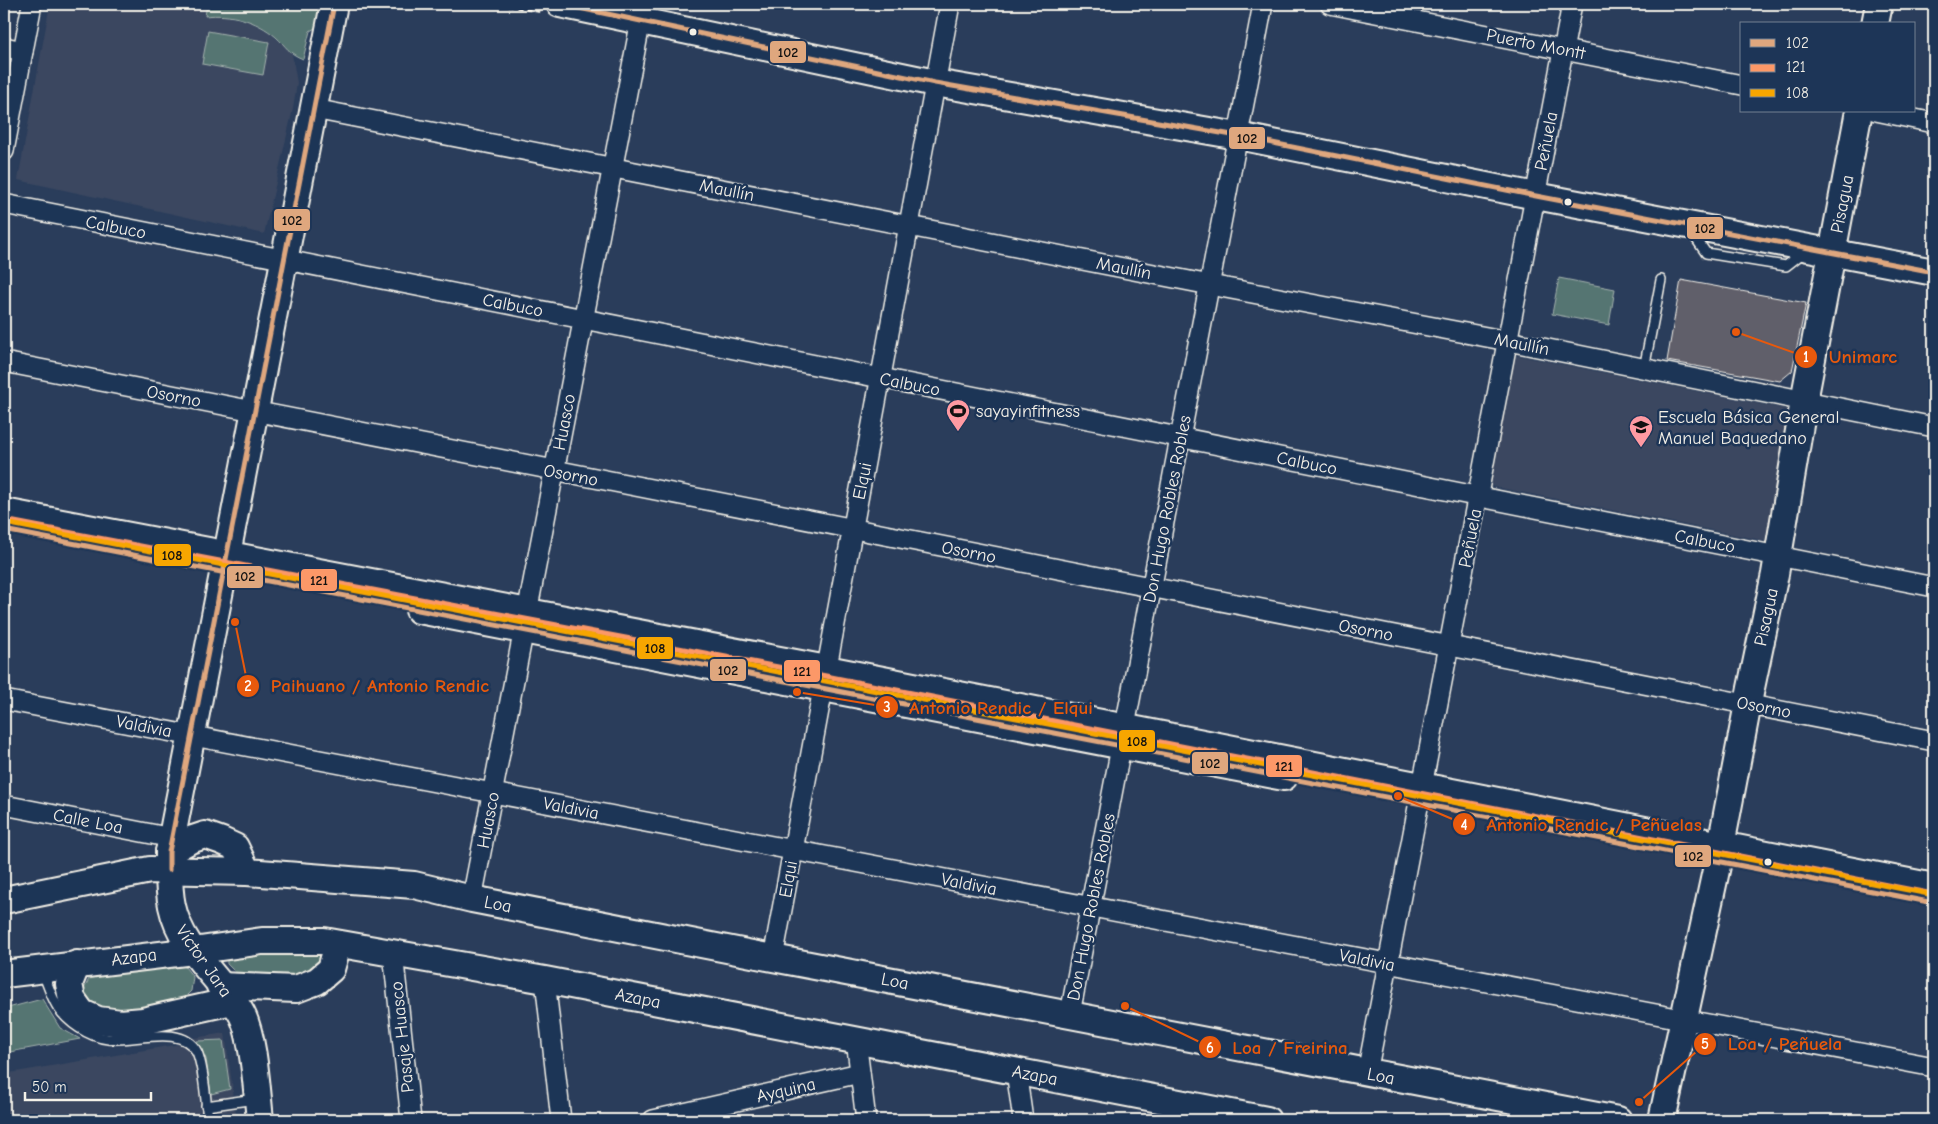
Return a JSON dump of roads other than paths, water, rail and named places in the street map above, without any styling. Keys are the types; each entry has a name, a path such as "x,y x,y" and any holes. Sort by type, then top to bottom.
{"main road":[{"name":"Víctor Jara","path":"259,1109 249,1037 241,1012 193,951 180,930 172,906 169,882 170,853 334,4"},
{"path":"560,4 642,12 936,83 1238,136 1536,196 1934,272"},
{"path":"1876,22 1879,4"},
{"name":"Pisagua","path":"1662,1120 1719,852 1778,556 1804,401 1821,250 1859,112"},
{"path":"4,512 226,564"},
{"path":"4,530 226,564 1719,852 1934,887"},
{"path":"4,900 150,870 170,853 190,840 205,835 235,847 247,872"},
{"path":"1719,852 1934,903"},
{"name":"Loa","path":"170,853 247,872 414,885 472,899 773,958 1618,1120"},
{"name":"Azapa","path":"4,974 262,941 324,941 545,980 1016,1071 1172,1111 1267,1120"},
{"path":"77,964 69,984 72,999 82,1013 98,1020 121,1023 143,1021 226,994 296,989 317,981 330,968 338,944"}],"street":[{"path":"4,151 32,4"},
{"name":"Elqui","path":"773,958 950,4"},
{"name":"Don Hugo Robles Robles","path":"1070,1014 1263,4"},
{"name":"Puerto Montt","path":"1330,4 1740,85"},
{"name":"Peñuela","path":"1367,1073 1572,4"},
{"name":"Huasco","path":"472,899 642,12"},
{"path":"4,47 23,51"},
{"name":"Maullín","path":"314,109 1210,285 1508,341 1934,427"},
{"path":"1881,112 1934,123"},
{"name":"Calbuco","path":"4,204 1934,587"},
{"name":"Osorno","path":"4,362 1934,741"},
{"name":"Valdivia","path":"4,700 1934,1067"},
{"name":"Calle Loa","path":"4,805 170,853"},
{"name":"Pasaje Huasco","path":"393,953 411,1120"},
{"path":"545,980 561,1120"},
{"path":"856,1040 866,1120"},
{"path":"1016,1071 1023,1120"},
{"name":"Ayquina","path":"653,1120 860,1073"}],"lane":[{"path":"1644,369 1661,280"},
{"path":"41,969 57,1007 72,1022 92,1035 105,1039 122,1040 177,1036 190,1043 200,1061 208,1120"},
{"path":"206,1106 259,1109"}],"place":[{"name":"Unimarc","path":"1736,332"},
{"name":"sayayinfitness","path":"958,432"},
{"name":"Escuela Básica General Manuel Baquedano","path":"1641,448"},
{"name":"Paihuano / Antonio Rendic","path":"235,622"},
{"name":"Antonio Rendic / Elqui","path":"797,692"},
{"name":"Antonio Rendic / Peñuelas","path":"1398,796"},
{"name":"Loa / Freirina","path":"1125,1006"},
{"name":"Loa / Peñuela","path":"1639,1102"}]}
